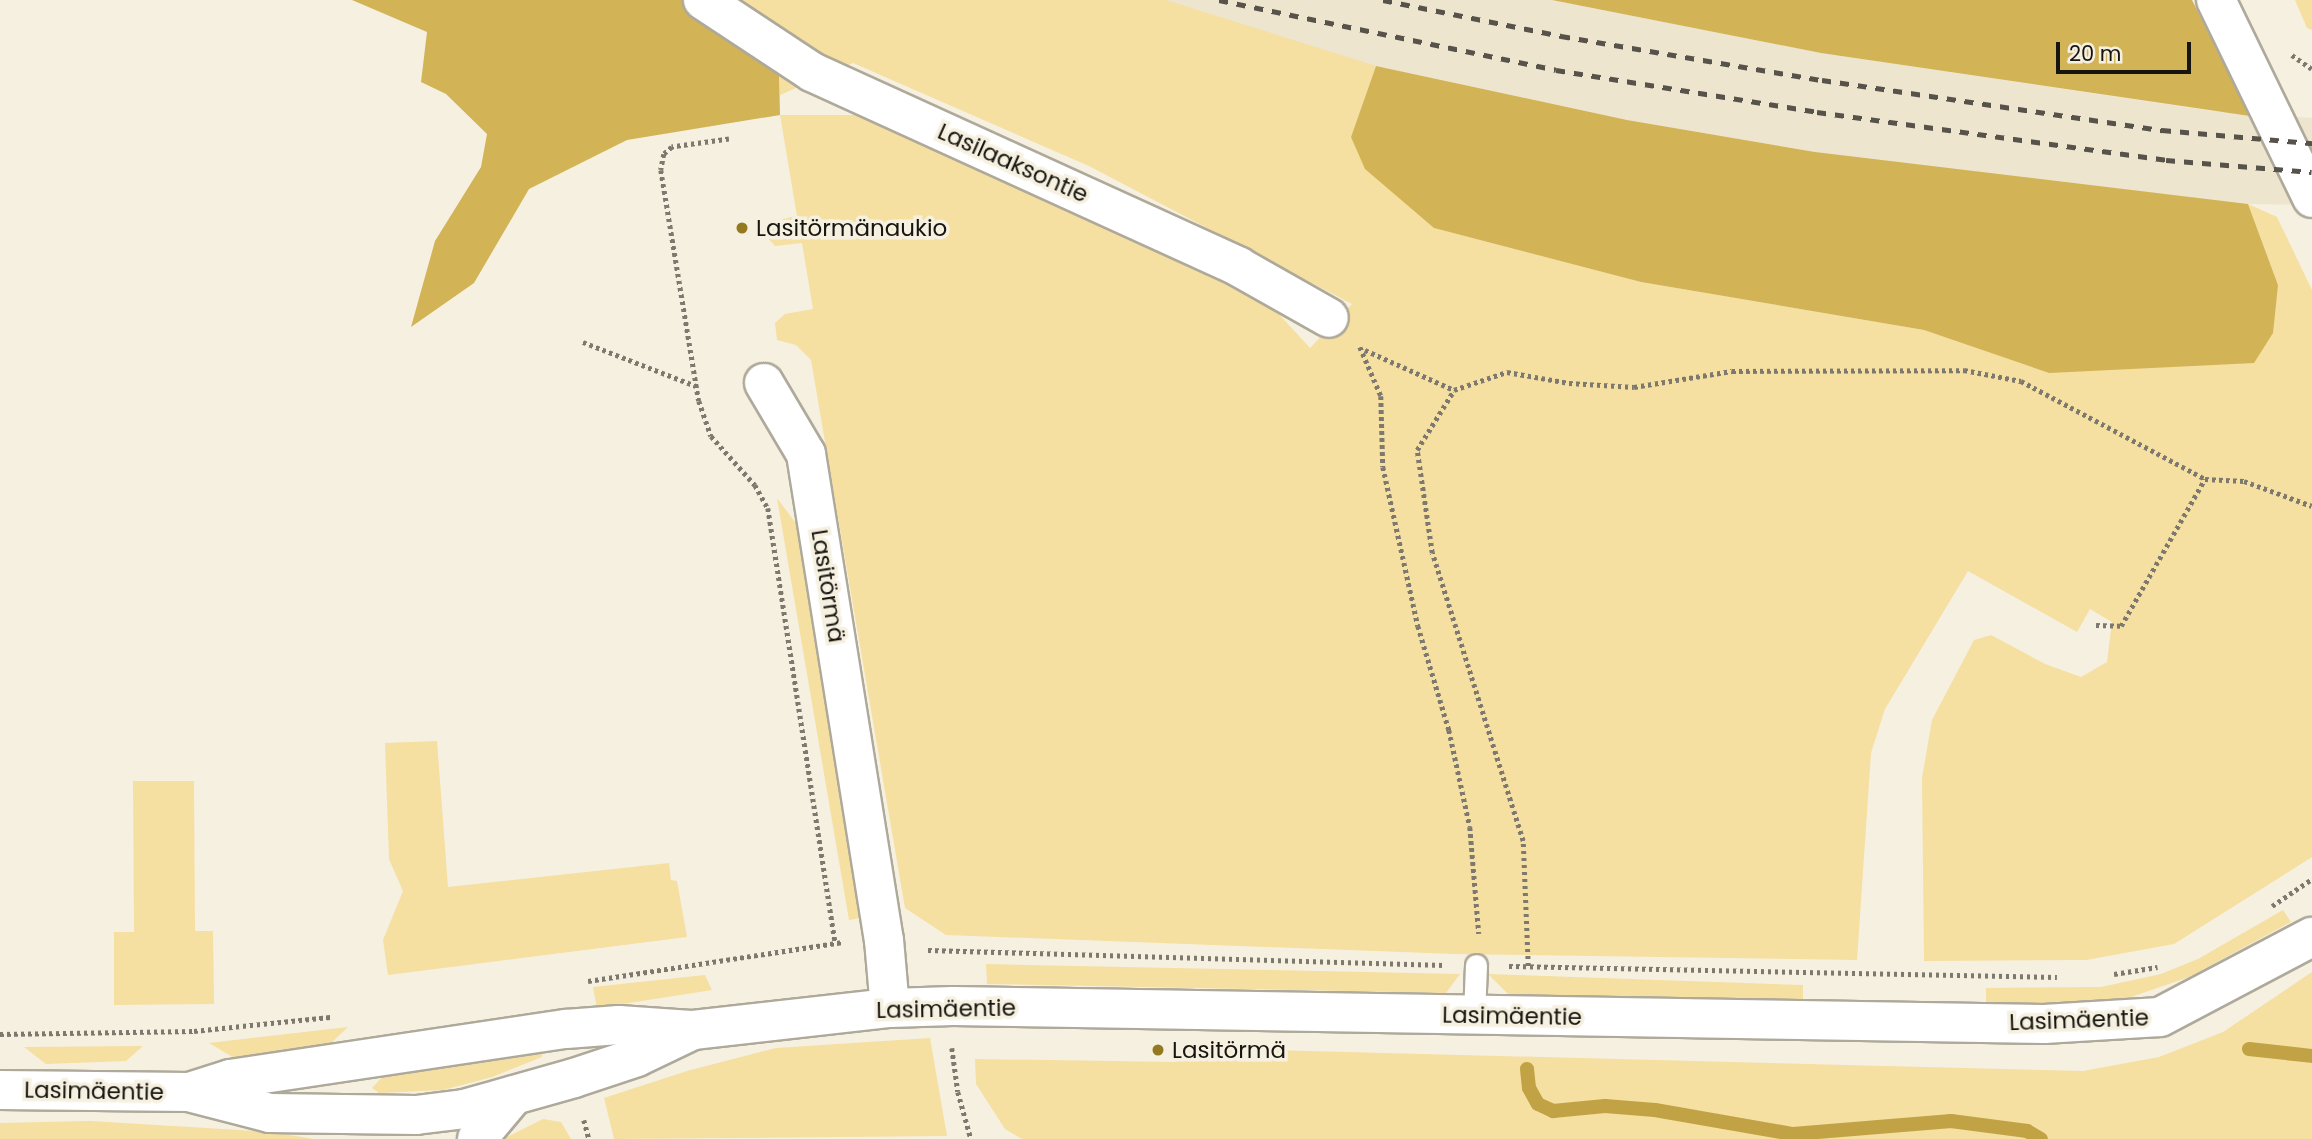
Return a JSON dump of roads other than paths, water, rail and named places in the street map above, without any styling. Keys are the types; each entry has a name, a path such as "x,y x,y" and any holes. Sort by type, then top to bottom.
{"street":[{"name":"Lasilaaksontie","path":"703,0 812,72 1239,267 1329,318"},
{"path":"2216,0 2312,198"},
{"name":"Lasitörmä","path":"764,383 806,454 884,940 890,1008"},
{"name":"Lasimäentie","path":"189,1092 230,1079 351,1064 566,1029 619,1025 694,1030 890,1008 2044,1024 2160,1017 2312,937"},
{"name":"Lasimäentie","path":"0,1090 189,1092 270,1114 354,1127 464,1109 514,1095 637,1057 694,1030"},
{"path":"351,1064 344,1095 354,1127"},
{"path":"477,1139 514,1095"}],"lane":[{"path":"1474,1015 1479,965"}],"waterway":[{"path":"2249,1049 2312,1056"},
{"path":"1527,1069 1529,1088 1538,1104 1553,1111 1605,1106 1655,1110 1793,1134 1951,1121 2027,1131 2041,1139"}],"railway":[{"path":"1219,0 1556,70 1817,112 2166,160 2312,172"},
{"path":"1383,0 1561,36 1822,80 2162,130 2312,143"}],"place":[{"name":"Lasitörmänaukio","path":"742,228"},
{"name":"Lasitörmä","path":"1158,1050"}]}
